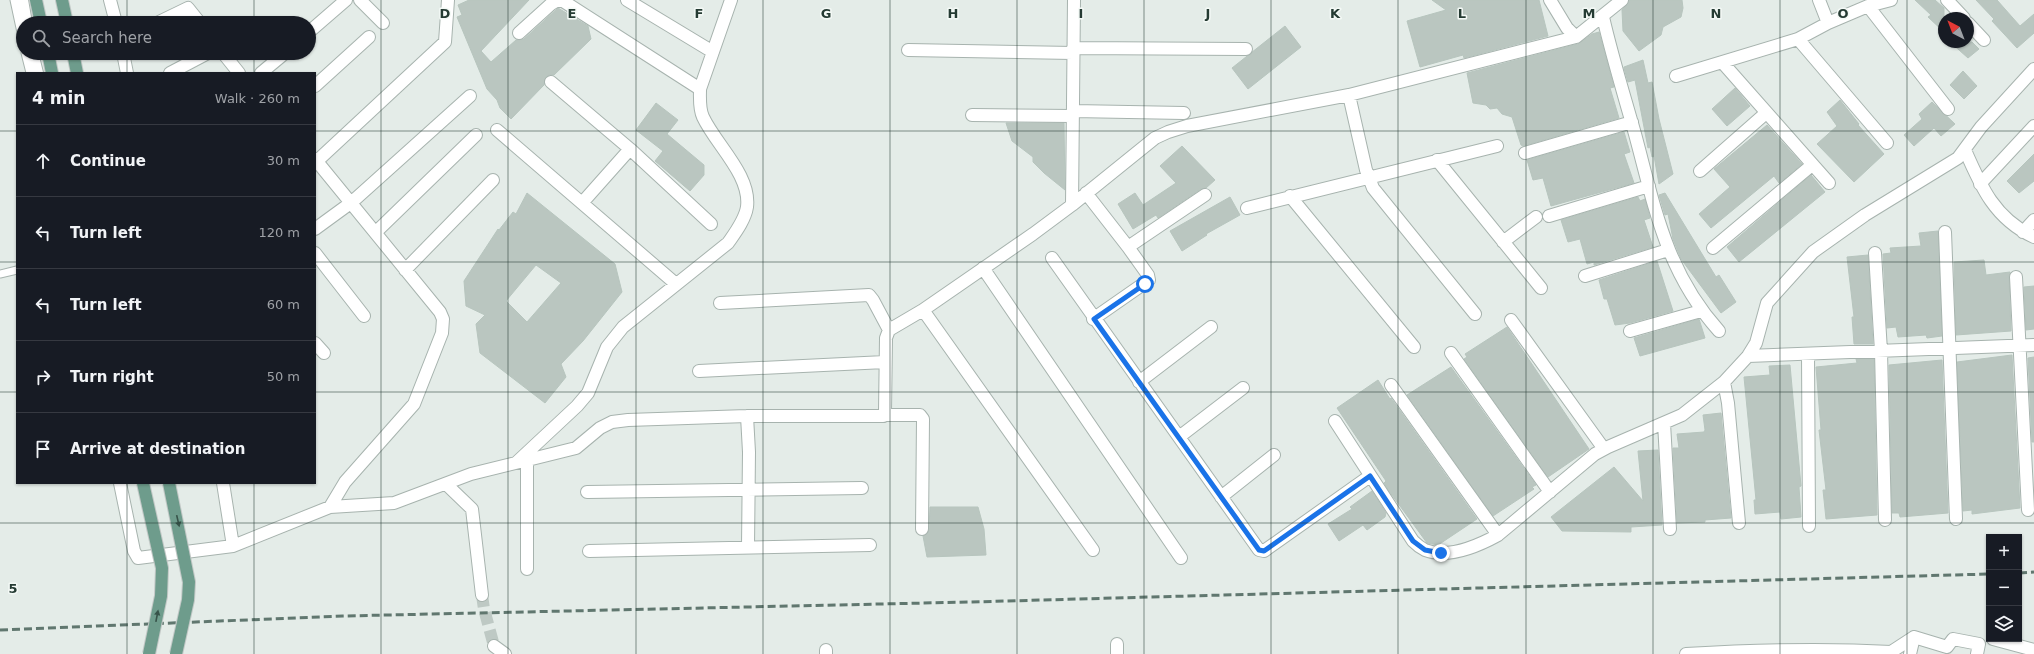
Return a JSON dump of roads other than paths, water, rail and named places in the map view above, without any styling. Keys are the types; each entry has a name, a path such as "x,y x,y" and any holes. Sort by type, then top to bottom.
{"main road":[{"path":"36,0 39,16"},
{"path":"62,0 65,16"},
{"path":"49,60 52,72"},
{"path":"74,60 77,72"},
{"path":"143,484 162,568 161,596 149,654"},
{"path":"169,484 189,582 188,600 176,654"}],"street":[{"path":"22,0 25,16"},
{"path":"110,0 114,16"},
{"path":"316,26 346,0"},
{"path":"360,0 383,23"},
{"path":"330,507 346,482 414,404 442,333 443,319 440,312 352,202 316,160 445,42 448,0"},
{"path":"527,569 521,461 577,406 584,397 607,347 623,327 728,243 739,226 747,209 744,183 702,116 700,103 700,89 731,0"},
{"path":"1072,205 1074,0"},
{"path":"1550,0 1567,28 1576,37"},
{"path":"885,414 886,338 889,330 923,310 1072,205 1155,138 1187,126 1349,94 1576,37 1603,17 1622,0"},
{"path":"1819,0 1828,23"},
{"path":"1676,76 1798,39 1828,23 1868,6 1891,0"},
{"path":"1947,0 1958,12"},
{"path":"519,33 551,4 556,1 563,1 700,89"},
{"path":"634,2 713,52"},
{"path":"170,16 192,4 197,16"},
{"path":"1868,6 1948,109"},
{"path":"1603,17 1668,250 1701,311 1719,330"},
{"path":"1974,29 1984,40"},
{"path":"316,85 369,37"},
{"path":"1798,39 1887,143"},
{"path":"908,50 1246,49"},
{"path":"33,60 36,72"},
{"path":"124,60 127,72"},
{"path":"172,72 195,60"},
{"path":"229,60 238,72"},
{"path":"262,72 277,60"},
{"path":"1722,62 1829,183"},
{"path":"1335,421 1413,541 1425,550 1441,553 1467,549 1498,535 1595,454 1682,414 1724,382 1748,356 1756,342 1767,303 1814,252 1865,215 1958,158 1981,127 2034,69"},
{"path":"552,82 630,149 711,224"},
{"path":"1349,94 1373,188 1475,314"},
{"path":"316,228 352,202 470,96"},
{"path":"972,115 1184,113"},
{"path":"1700,171 1766,113"},
{"path":"1525,153 1632,122"},
{"path":"1980,184 2034,126"},
{"path":"497,130 676,284"},
{"path":"376,232 476,134"},
{"path":"1247,208 1290,196 1497,146"},
{"path":"582,203 630,149"},
{"path":"1965,150 1980,184 2004,218 2029,234 2034,220"},
{"path":"1436,160 1541,288"},
{"path":"1713,248 1812,165"},
{"path":"405,270 494,180"},
{"path":"1549,216 1649,186"},
{"path":"1086,193 1128,247 1148,275 1149,280 1094,319"},
{"path":"1128,247 1205,195"},
{"path":"1290,196 1414,347"},
{"path":"1503,242 1536,217"},
{"path":"1945,232 1956,519"},
{"path":"1585,276 1668,250"},
{"path":"1875,253 1881,351 1885,520"},
{"path":"316,254 364,316"},
{"path":"1052,258 1094,319 1261,551 1370,476"},
{"path":"983,268 1182,558"},
{"path":"2016,277 2028,510"},
{"path":"720,304 869,295 889,330"},
{"path":"923,310 1094,550"},
{"path":"1630,331 1701,311"},
{"path":"1511,320 1604,449"},
{"path":"1139,382 1211,327"},
{"path":"316,344 324,353"},
{"path":"1748,356 1950,350 2034,345"},
{"path":"1451,353 1550,492"},
{"path":"1808,354 1809,526"},
{"path":"699,371 885,362"},
{"path":"1724,382 1728,403 1739,523"},
{"path":"1391,385 1498,535"},
{"path":"1179,437 1244,388"},
{"path":"120,484 134,551 138,558 233,546 330,507 394,503 471,474 576,448 600,428 612,422 628,420 747,416 885,414 920,415 923,419 922,530"},
{"path":"747,416 748,547"},
{"path":"1664,423 1670,529"},
{"path":"1221,497 1274,455"},
{"path":"223,484 233,546"},
{"path":"446,484 472,508 482,595"},
{"path":"587,492 862,488"},
{"path":"588,551 870,545"},
{"path":"1914,637 1947,647 1952,639 1982,645"},
{"path":"1686,654 1750,650 1890,653 1914,637"},
{"path":"1910,654 1914,637"},
{"path":"2004,642 2034,650"},
{"path":"494,646 505,654"}],"lane":[{"path":"14,0 17,16"},
{"path":"27,60 30,72"},
{"path":"0,274 16,270"}],"tunnel":[{"path":"482,595 484,609 494,646"}],"railway":[{"path":"2022,573 2034,572"},
{"path":"0,630 343,616 970,602 1986,574"}]}
